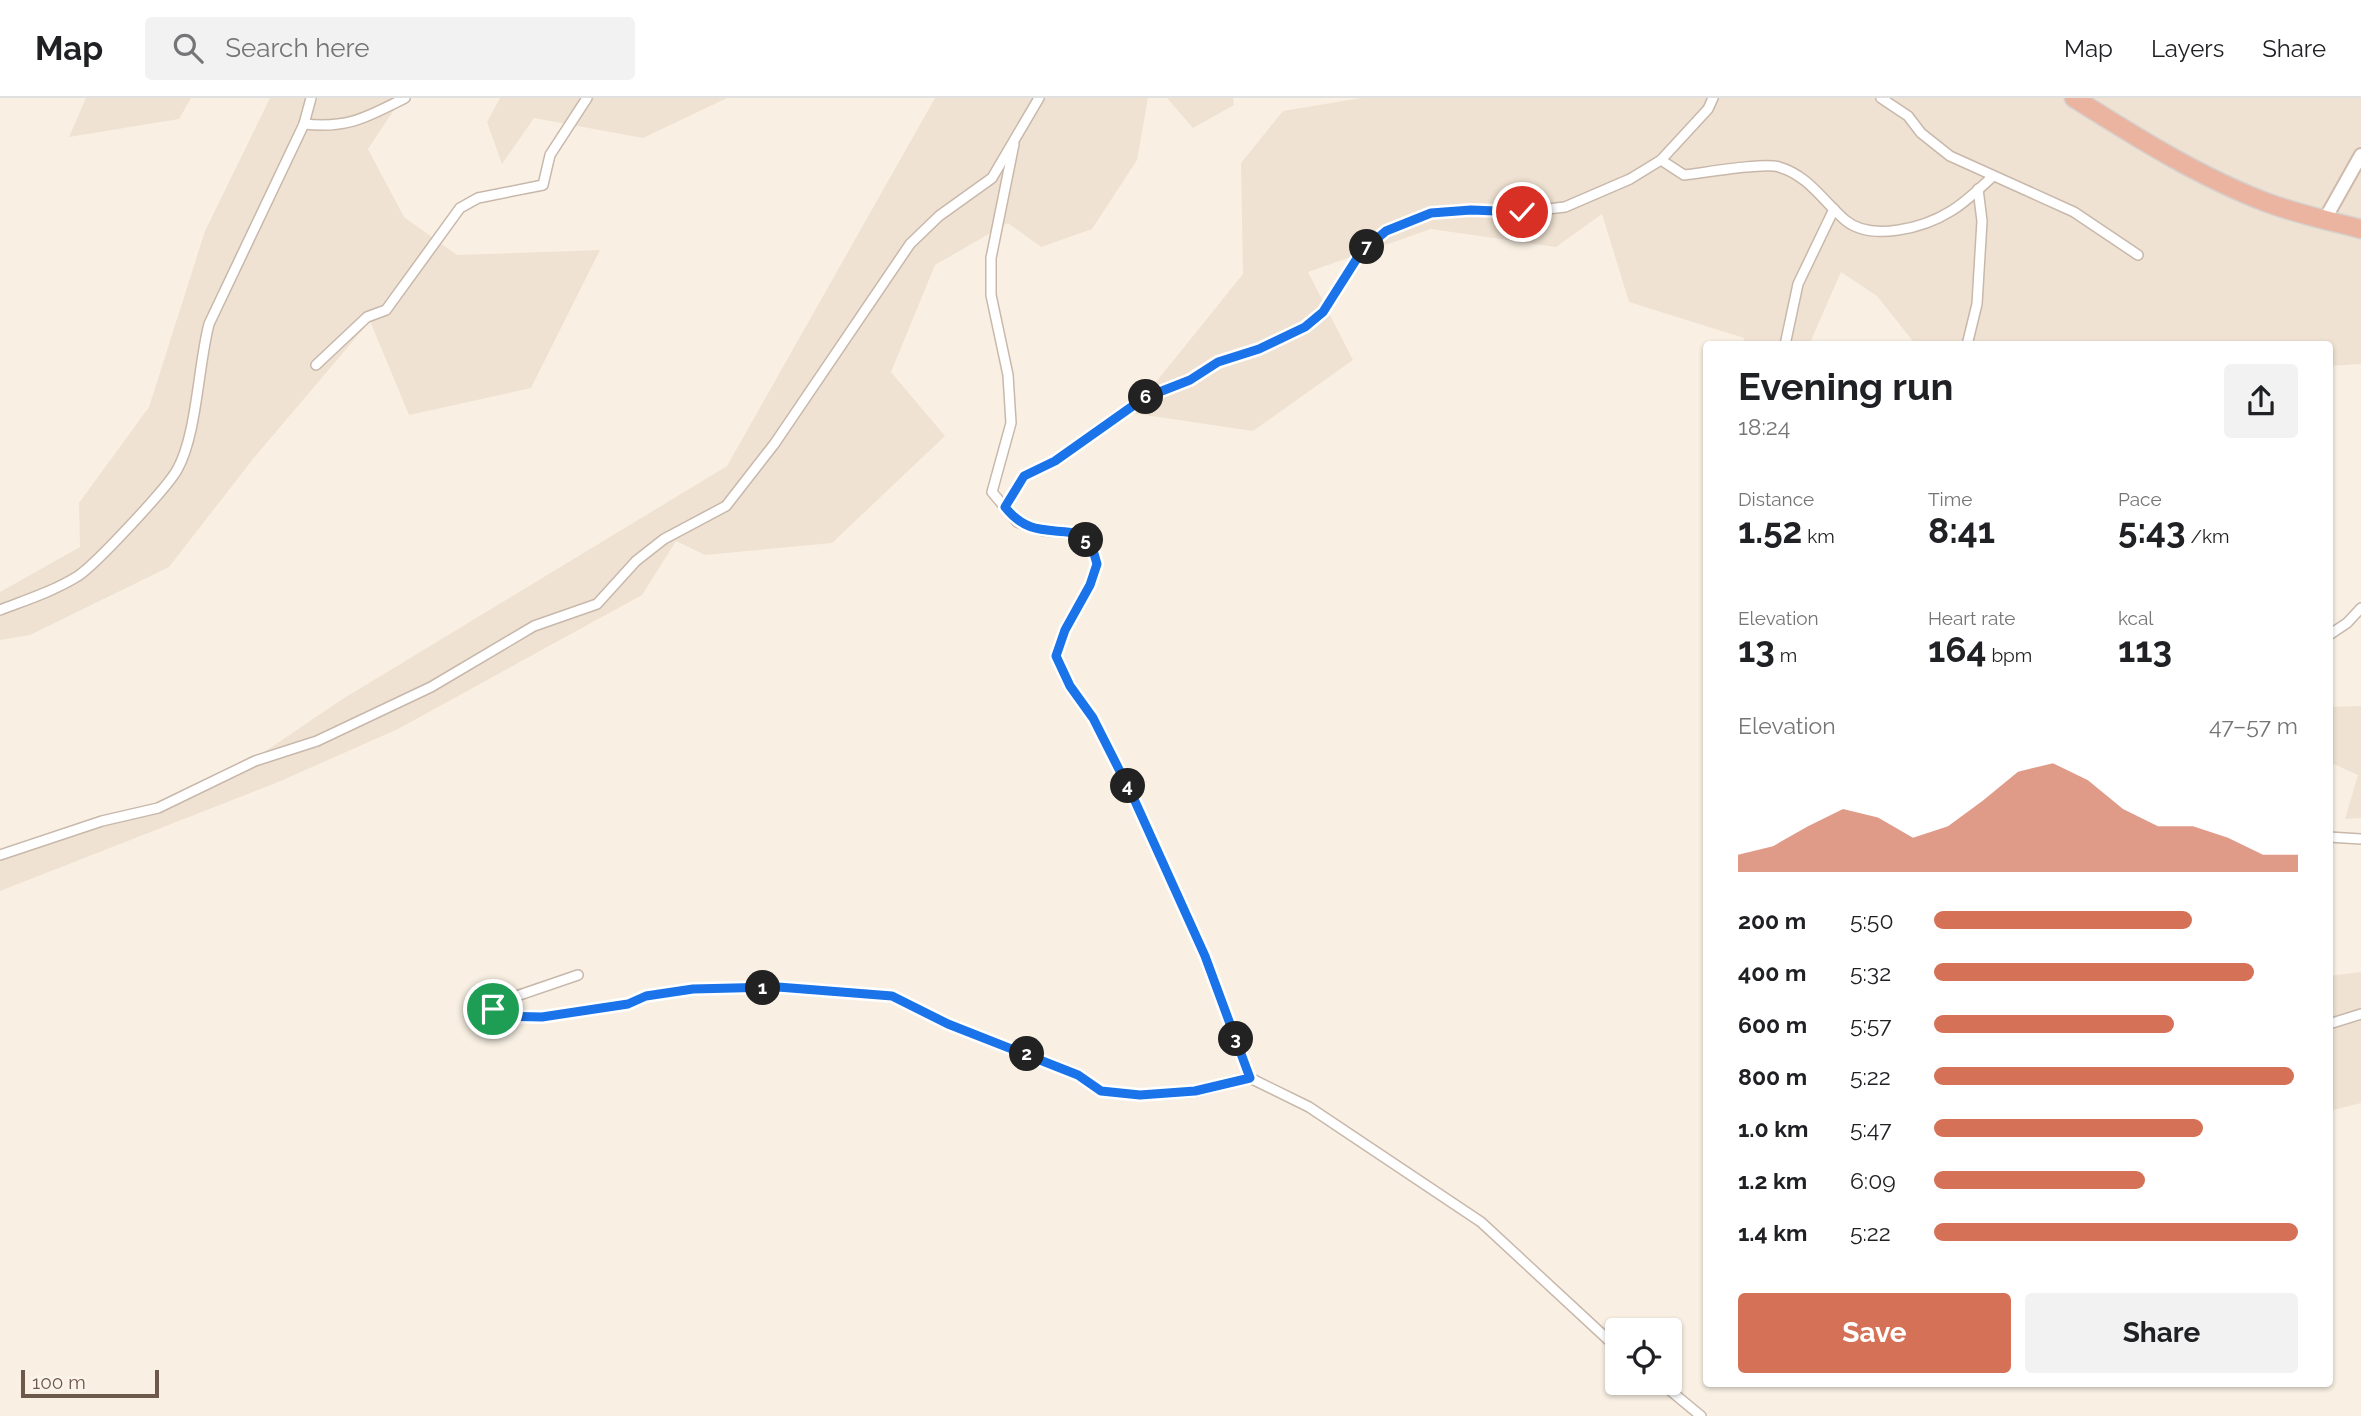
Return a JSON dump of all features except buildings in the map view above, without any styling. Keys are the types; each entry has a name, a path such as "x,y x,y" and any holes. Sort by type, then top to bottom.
{"highway":[{"path":"2074,98 2173,158 2218,181 2268,203 2361,229"}],"street":[{"path":"0,610 57,588 81,574 177,470 189,435 200,358 209,324 304,124 311,98"},
{"path":"304,124 331,127 362,119 405,98"},
{"path":"316,365 367,317 386,310 460,208 478,198 543,185 550,155 587,98"},
{"path":"0,855 32,847 102,821 158,808 256,761 317,741 431,687 534,626 597,604 636,561 664,539 726,506 775,443 910,244 939,216 992,178 1039,98"},
{"path":"1005,507 1024,476 1055,461 1144,398 1190,380 1218,362 1259,349 1305,327 1323,312 1361,252 1386,231 1431,213 1471,210 1522,212 1565,207 1630,179 1661,160 1708,109 1713,98"},
{"path":"1881,98 1908,116 1936,146 1992,177 2074,212 2138,255"},
{"path":"1014,144 991,258 991,295 1008,375 1011,423 992,492 1017,522 1044,531 1081,534 1093,550 1097,564 1090,585 1065,630 1056,656 1070,686 1093,718 1134,799 1205,956 1250,1078"},
{"path":"2325,219 2361,155"},
{"path":"1661,160 1684,175 1777,166 1811,186 1833,209 1861,231 1874,232 1913,226 1940,218 1992,177"},
{"path":"1968,341 1977,304 1982,221 1978,189"},
{"path":"1786,341 1798,284 1833,209"},
{"path":"2333,632 2347,623 2361,608"},
{"path":"2333,837 2361,838"},
{"path":"578,975 499,1002 493,1009 502,1016 542,1017 628,1004 646,996 693,989 778,987 892,996 948,1024 1078,1075 1101,1091 1140,1095 1195,1091 1250,1078 1308,1107 1481,1222 1605,1337"},
{"path":"2333,1023 2361,1014"},
{"path":"1676,1395 1702,1416"}],"shaded area":[{"path":"86,98 191,98 179,119 69,137"},
{"path":"270,98 402,98 368,149 404,217 457,255 600,250 531,388 409,415 370,321 253,459 169,567 30,635 0,640 0,592 80,547 79,503 149,407 205,231"},
{"path":"500,98 727,98 643,138 534,118 502,164 487,122"},
{"path":"935,98 1148,98 1137,160 1092,229 1041,247 1008,223 935,265 891,372 945,436 832,543 705,555 676,541 642,595 398,729 276,783 0,891 0,855 217,784 341,700 727,466"},
{"path":"1167,98 1233,98 1234,105 1193,128"},
{"path":"1361,98 2361,98 2361,364 2333,366 2333,341 1913,341 1877,296 1841,272 1811,341 1744,341 1744,338 1629,302 1602,214 1556,247 1431,229 1308,272 1353,360 1253,431 1131,413 1243,274 1241,163 1283,111"},
{"path":"2361,706 2361,818 2345,819 2358,775 2333,764 2333,707"},
{"path":"2361,972 2361,1103 2333,1110 2333,976"}],"route":[{"path":"493,1009 502,1016 542,1017 628,1004 646,996 693,989 778,987 892,996 948,1024 1078,1075 1101,1091 1140,1095 1195,1091 1250,1078 1205,956 1134,799 1093,718 1070,686 1056,656 1065,630 1090,585 1097,564 1093,550 1081,534 1044,531 1017,522 1005,507 1024,476 1055,461 1144,398 1190,380 1218,362 1259,349 1305,327 1323,312 1361,252 1386,231 1431,213 1471,210 1522,212"}]}
